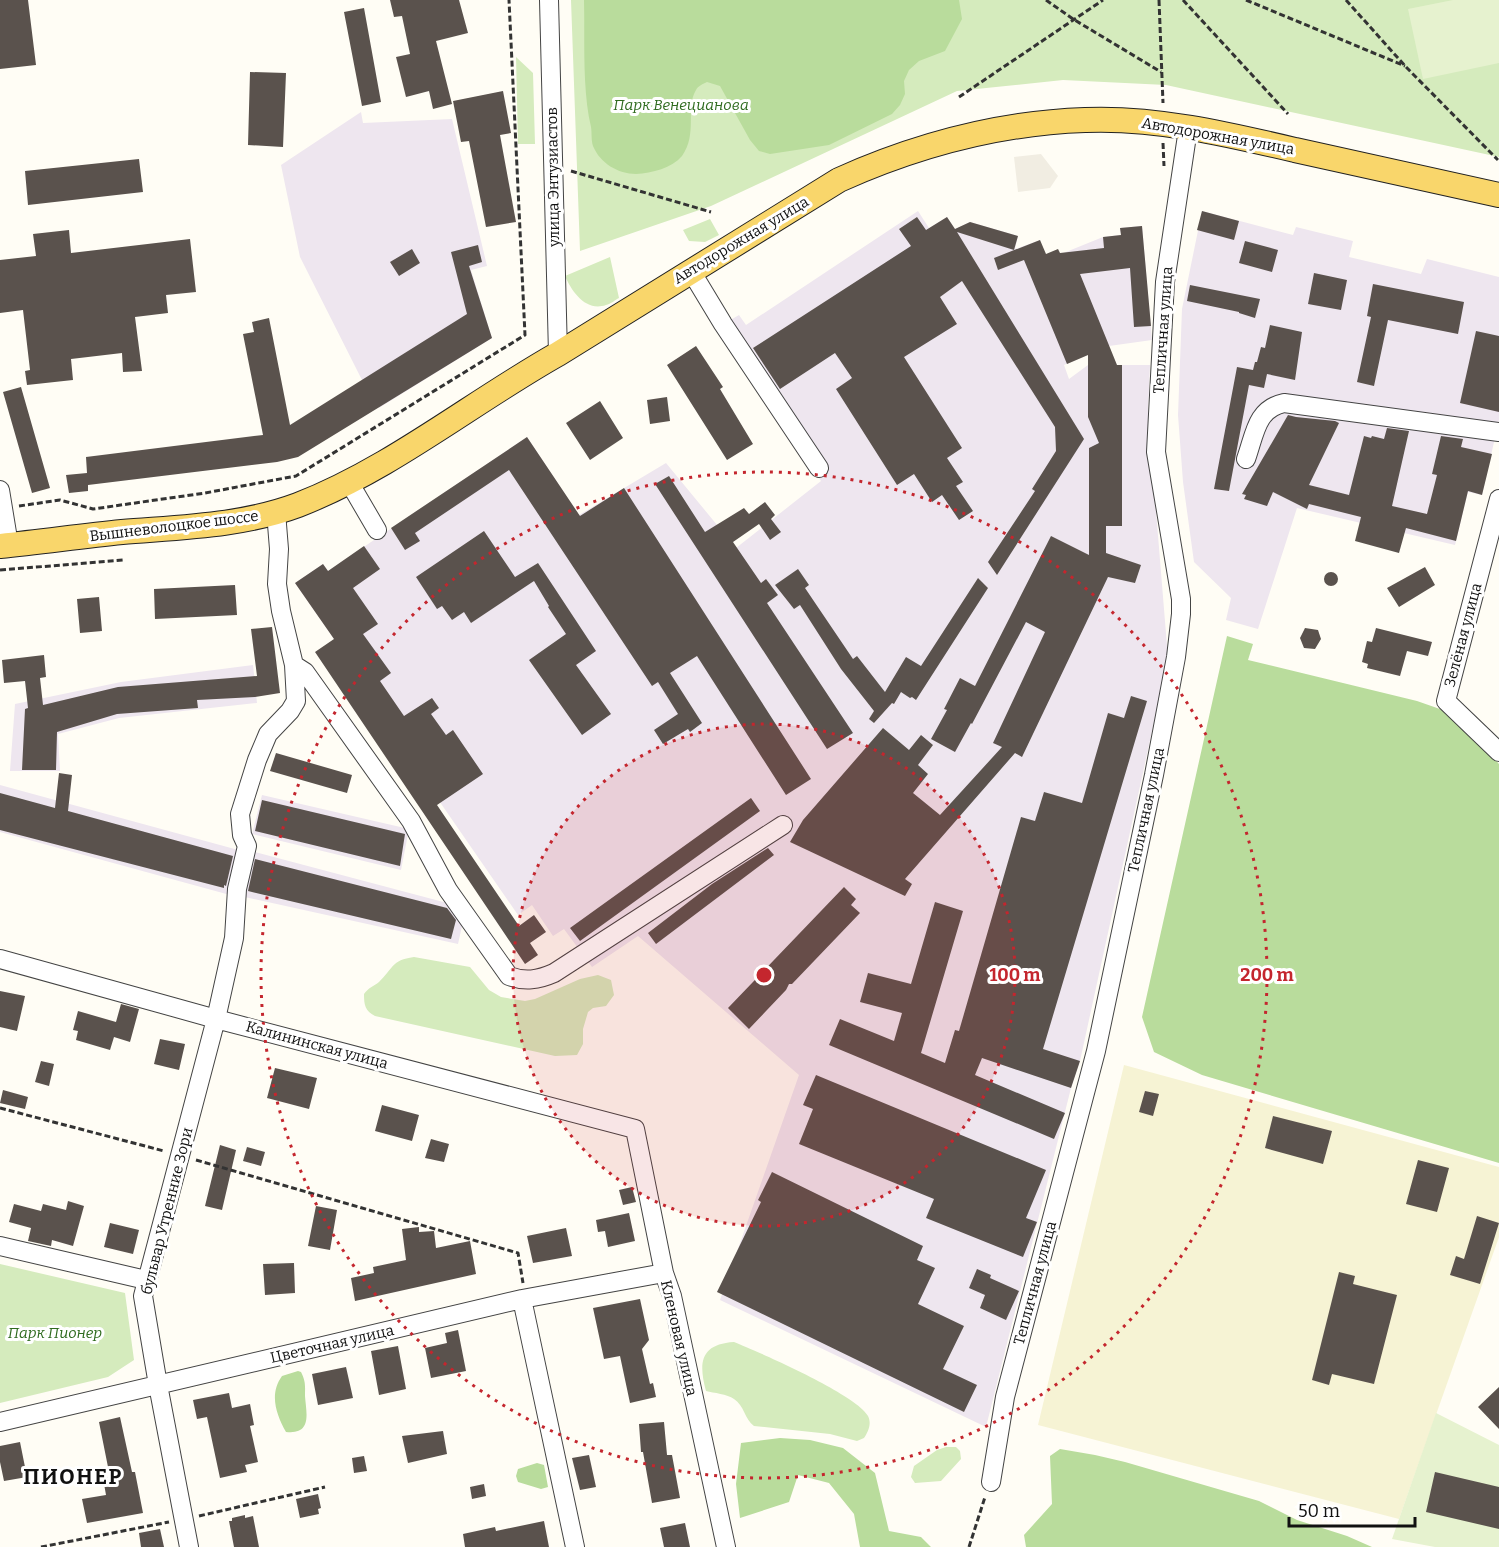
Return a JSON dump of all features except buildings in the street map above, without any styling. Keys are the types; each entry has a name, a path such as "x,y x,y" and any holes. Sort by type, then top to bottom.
{"main road":[{"name":"Автодорожная улица","path":"558,354 839,180 879,162 942,142 1014,127 1086,120 1126,121 1231,135 1499,195"},
{"name":"Вышневолоцкое шоссе","path":"4,546 120,532 208,525 276,512 297,505 349,482 387,461 511,380 558,354"}],"street":[{"name":"улица Энтузиастов","path":"549,0 558,354"},
{"name":"Тепличная улица","path":"991,1482 1005,1397 1096,1051 1154,775 1176,657 1181,599 1156,452 1165,282 1188,129"},
{"path":"691,271 723,324 819,468"},
{"path":"1246,459 1261,415 1271,406 1284,403 1499,432"},
{"path":"349,482 377,530"},
{"path":"0,490 4,508 4,546"},
{"name":"Зелёная улица","path":"1499,499 1446,701 1499,752"},
{"name":"бульвар Утренние Зори","path":"189,1547 143,1296 216,1019 234,938 237,889 247,846 242,835 240,814 268,734 290,711 296,701 294,665 281,611 278,584 279,549 276,512"},
{"path":"294,665 305,672 374,766 411,820 448,890 509,976 519,980 542,978 554,973 783,825"},
{"name":"Калининская улица","path":"0,959 216,1019 635,1129"},
{"name":"Кленовая улица","path":"635,1129 664,1273 672,1296 726,1547"},
{"path":"0,1246 146,1280"},
{"name":"Цветочная улица","path":"0,1422 524,1299 664,1273"},
{"path":"524,1299 574,1547"}],"path":[{"path":"4,508 60,500 93,508 205,494 296,476 525,335 509,0"},
{"path":"1046,0 1073,20 1162,72"},
{"path":"959,97 1103,0"},
{"path":"1183,0 1288,114"},
{"path":"1246,0 1406,67"},
{"path":"1346,0 1406,67 1498,160"},
{"path":"571,171 711,212"},
{"path":"0,570 124,560"},
{"path":"0,1108 180,1155 518,1253 524,1299"},
{"path":"969,1547 991,1482"},
{"path":"41,1547 183,1519 325,1487"}],"shaded area":[{"path":"361,112 363,123 452,119 487,266 471,270 492,338 379,408 362,380 300,257 281,165"},
{"path":"1041,154 1058,176 1050,188 1018,192 1014,157"},
{"path":"918,211 929,228 947,217 955,229 970,222 1018,236 1015,249 1040,240 1045,255 1061,254 1103,237 1121,235 1120,228 1142,226 1152,340 1109,346 1064,365 1069,379 1088,365 1150,365 1148,413 1168,658 1080,1061 1071,1088 986,1427 720,1300 799,1075 638,936 592,967 564,929 553,936 532,905 518,915 406,753 343,652 295,583 323,564 328,571 527,437 579,515 666,463 736,548 821,481 717,328 739,315 746,325"},
{"path":"1202,211 1293,235 1296,227 1353,241 1349,257 1421,274 1427,259 1499,277 1499,420 1482,495 1468,492 1455,545 1297,508 1258,629 1226,620 1231,598 1194,562 1183,482 1178,415 1182,309"},
{"path":"253,665 257,703 119,718 58,734 60,771 10,771 15,704 121,682"},
{"path":"0,785 242,851 230,895 0,832"},
{"path":"262,795 409,829 401,870 252,834"},
{"path":"251,851 466,908 458,944 240,896"},
{"path":"1124,1065 1499,1167 1499,1237 1399,1519 1038,1425"}],"green space":[{"name":"Парк Венецианова","path":"571,0 1499,0 1499,157 1166,85 1063,80 957,91 711,206 580,251"},
{"path":"584,0 959,0 962,19 945,51 919,61 909,70 904,81 905,94 900,105 892,114 829,145 770,154 759,151 750,140 720,86 707,82 698,87 693,97 691,130 687,148 682,156 673,164 661,169 636,174 616,170 600,158 593,146 585,80"},
{"path":"1453,0 1499,0 1499,63 1423,79 1408,9"},
{"path":"516,57 533,73 535,144 518,144"},
{"path":"710,219 719,235 705,242 689,241 683,230"},
{"path":"610,257 619,298 608,304 592,306 576,294 565,276"},
{"path":"1227,636 1253,644 1248,660 1417,701 1457,715 1499,764 1499,1163 1202,1075 1154,1052 1142,1017"},
{"path":"414,957 470,967 489,990 501,997 525,1001 535,999 580,979 598,975 611,980 614,995 606,1006 593,1008 588,1012 583,1029 583,1044 577,1055 555,1056 375,1016 369,1012 364,1001 364,994 401,960"},
{"name":"Парк Пионер","path":"0,1264 125,1293 134,1360 108,1377 0,1403"},
{"path":"734,1342 806,1375 860,1407 870,1422 864,1438 857,1441 830,1434 754,1426 734,1399 706,1391 702,1371 705,1356 715,1346"},
{"path":"301,1372 304,1381 306,1421 300,1430 286,1432 275,1404 276,1390 282,1376"},
{"path":"1436,1413 1499,1445 1499,1547 1435,1547 1392,1539"},
{"path":"780,1438 810,1440 843,1448 875,1473 889,1531 921,1537 931,1547 860,1547 854,1514 829,1483 798,1475 789,1502 740,1518 736,1484 741,1443"},
{"path":"956,1447 960,1451 961,1459 941,1481 915,1483 911,1477 914,1466 937,1450"},
{"path":"1060,1449 1125,1462 1259,1501 1297,1520 1347,1536 1372,1547 1026,1547 1024,1535 1052,1504 1050,1456"},
{"path":"537,1463 544,1465 548,1487 541,1489 518,1482 516,1476 518,1469"}],"district":[{"name":"ПИОНЕР","path":"73,1477"}]}
